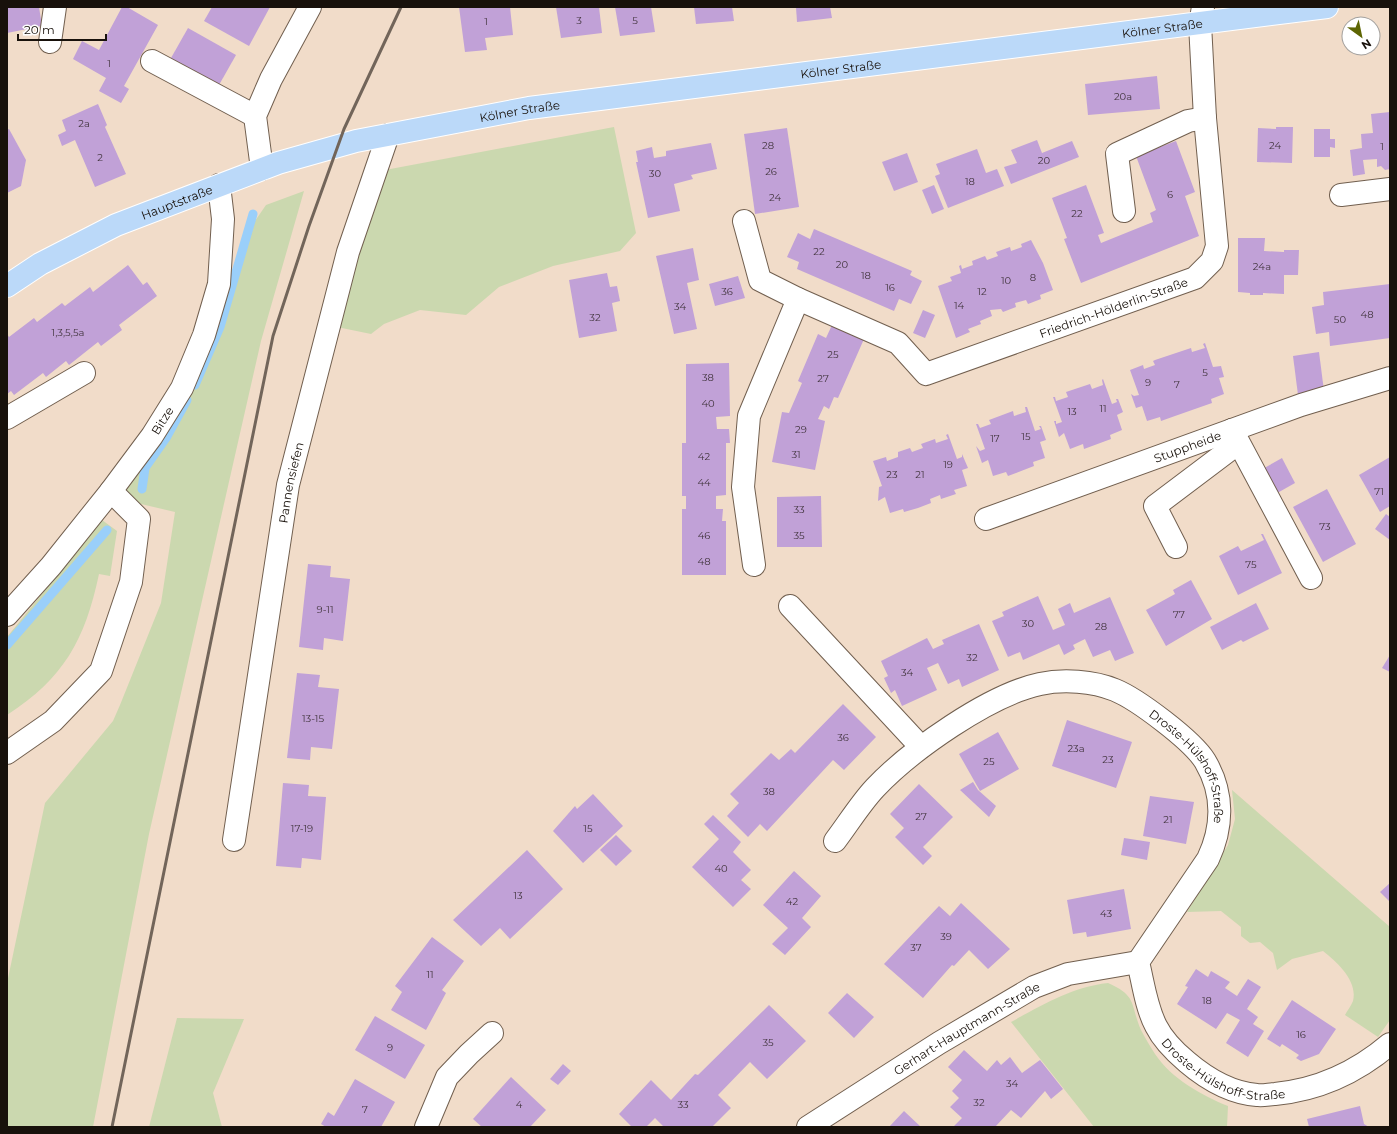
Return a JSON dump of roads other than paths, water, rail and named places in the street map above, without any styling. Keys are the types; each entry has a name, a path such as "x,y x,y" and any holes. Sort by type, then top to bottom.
{"main road":[{"name":"Kölner Straße","path":"356,141 529,108 1201,15 1327,7"},
{"name":"Hauptstraße","path":"7,286 40,264 116,225 262,168 356,141"}],"street":[{"path":"50,42 55,7"},
{"path":"262,168 255,116 271,79 310,7"},
{"name":"Friedrich-Hölderlin-Straße","path":"744,221 760,280 798,299 898,343 926,374 1195,278 1212,261 1217,246 1205,118 1201,15"},
{"path":"152,61 255,116"},
{"path":"1124,210 1117,154 1188,121 1205,118"},
{"name":"Pannensiefen","path":"234,840 288,485 348,252 388,135"},
{"name":"Bitze","path":"7,615 51,566 111,491 152,436 182,388 204,335 219,284 223,219 219,185"},
{"path":"1341,195 1390,189"},
{"path":"754,565 743,487 748,416 798,299"},
{"path":"7,418 84,373"},
{"name":"Stuppheide","path":"986,519 1301,404 1390,378"},
{"path":"1176,547 1155,506 1228,451 1232,430"},
{"path":"1232,430 1311,578"},
{"path":"7,753 53,720 101,671 132,582 139,519 111,491"},
{"path":"790,606 921,747"},
{"name":"Droste-Hülshoff-Straße","path":"835,841 875,788 921,747 954,725 1016,690 1041,684 1064,681 1115,690 1155,715 1181,737 1204,760 1214,781 1219,801 1220,823 1216,842 1208,859 1138,962 1146,998 1156,1026 1172,1049 1195,1069 1226,1087 1258,1096 1295,1092 1335,1080 1373,1058 1390,1044"},
{"name":"Gerhart-Hauptmann-Straße","path":"808,1127 939,1043 1034,987 1068,974 1103,966 1138,962"},
{"path":"426,1127 447,1077 492,1033"}],"waterway":[{"path":"195,385 220,327 253,214"},
{"path":"142,489 145,468 166,438 187,400"},
{"path":"7,645 107,530"}],"railway":[{"path":"112,1127 273,336 309,226 344,129 401,7"}]}
